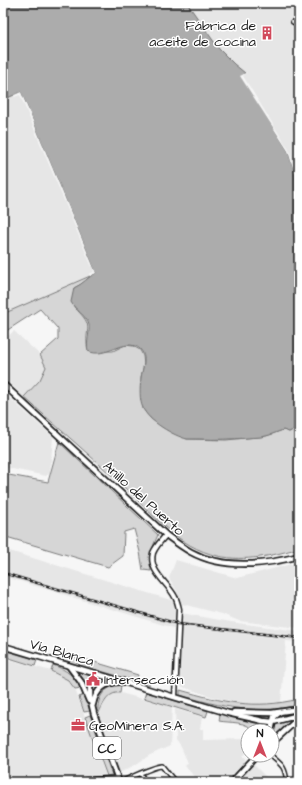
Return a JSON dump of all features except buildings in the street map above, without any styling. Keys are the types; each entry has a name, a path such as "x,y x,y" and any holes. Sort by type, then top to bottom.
{"main road":[{"name":"Anillo del Puerto","path":"3,384 166,535 192,552 202,557 224,562 245,564 264,563 299,556"},
{"path":"166,535 157,546 153,554 152,562 154,568 176,598 179,609 175,697"},
{"name":"Vía Blanca","path":"3,646 207,707 263,721 273,722 299,716"},
{"name":"CC","path":"69,666 81,682 119,781"},
{"name":"CC","path":"94,714 90,692 95,673"},
{"path":"94,714 94,700 98,691 109,683 125,682"},
{"name":"Vía Blanca","path":"207,707 245,713 266,714 299,709"},
{"path":"273,722 275,715 283,712"},
{"path":"280,735 299,716"},
{"path":"232,782 250,763"}],"street":[{"path":"293,22 299,25"},
{"path":"280,763 286,771 287,782"},
{"path":"87,782 86,780 119,781 140,774 158,765 162,766 175,782"},
{"path":"140,774 146,782"}],"shaded area":[{"path":"3,3 187,3 219,49 245,73 241,76 288,151 299,188 299,427 289,432 283,430 268,436 259,437 187,439 156,423 150,418 143,408 140,389 144,356 140,349 128,345 101,353 88,351 88,322 71,302 74,288 96,273 21,92 3,100"},
{"path":"187,3 299,3 299,13 292,20 294,26 299,28 299,188 293,169 240,76 244,73 219,49"},
{"path":"21,92 96,273 3,314 3,100"},
{"path":"90,276 85,282 74,288 74,307 85,320 88,328 88,351 113,351 125,345 133,346 140,350 143,356 144,365 141,377 143,409 151,419 169,431 187,439 226,440 266,436 283,430 289,432 299,427 299,548 269,556 228,558 203,552 190,545 166,528 112,475 24,397 40,380 46,367 40,355 58,339 58,329 40,309 3,333 3,314"},
{"path":"14,331 40,355 46,367 40,380 24,397 3,377 3,340"},
{"path":"3,392 53,437 50,473 46,476 3,467"},
{"path":"59,442 158,535 150,561 151,571 143,570 134,529 124,532 123,556 108,567 3,536 3,474 48,482"},
{"path":"3,549 174,601 175,612 237,623 299,631 299,642 286,641 281,702 260,704 239,703 216,698 177,685 180,630 3,576"},
{"path":"176,560 237,578 299,562 299,628 239,621 222,614 182,604 177,591 169,578"},
{"path":"3,650 37,660 35,666 3,656"},
{"path":"64,653 138,675 137,679 150,682 149,685 66,661 63,657"},
{"path":"3,658 51,671 68,680 75,689 108,782 12,782 3,771"},
{"path":"53,665 70,674 81,688 75,689 68,680 51,671"},
{"path":"82,673 92,677 87,689 80,675"},
{"path":"96,678 105,680 106,683 93,693 92,691"},
{"path":"121,685 120,693 112,694 106,700 98,715 98,705 101,696 107,689"},
{"path":"180,690 210,698 239,703 267,704 299,699 299,705 267,709 239,708 210,703 180,695"},
{"path":"117,692 172,707 170,746 150,755 119,773 98,715 108,696"},
{"path":"146,692 208,711 206,717 144,698"},
{"path":"84,695 90,711 84,712 79,697"},
{"path":"175,709 202,717 200,729 203,729 203,740 240,739 240,763 243,763 226,782 199,782 185,766 188,763 176,740"},
{"path":"234,713 272,715 272,720"},
{"path":"220,714 264,723 240,723 219,721"},
{"path":"90,715 100,743 95,745 85,717"},
{"path":"296,718 280,733 280,723 274,723"},
{"path":"102,747 112,775 107,776 97,749"},
{"path":"253,764 269,780 269,782 236,782"}],"pier":[{"path":"247,72 243,76 289,150 299,181 299,188 288,151 240,76"},
{"path":"21,92 96,273 90,276 89,274 94,272 20,95 14,97 14,95"}],"railway":[{"path":"3,573 178,624 299,638"}],"place":[{"name":"Fábrica de aceite de cocina","path":"267,33"},
{"name":"Intersección","path":"93,679"},
{"name":"GeoMinera S.A.","path":"78,725"}]}
